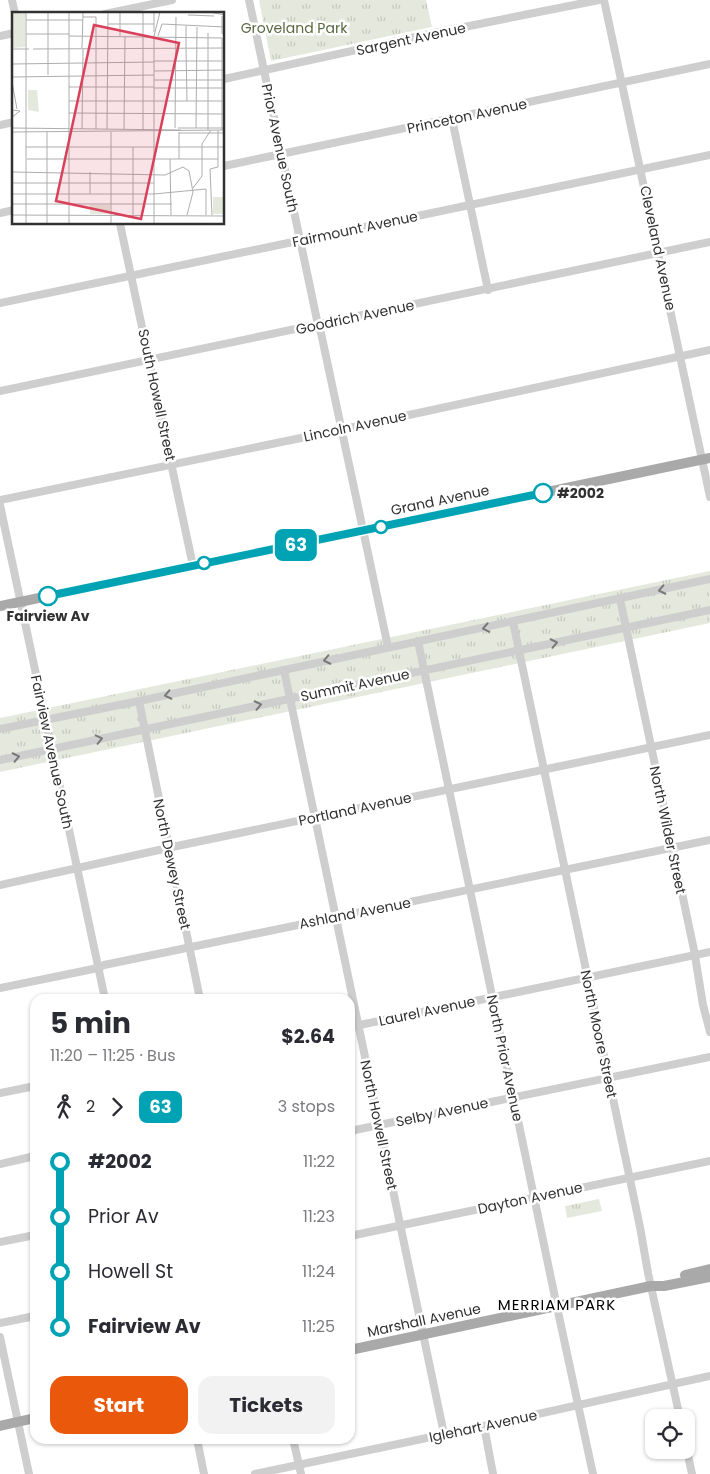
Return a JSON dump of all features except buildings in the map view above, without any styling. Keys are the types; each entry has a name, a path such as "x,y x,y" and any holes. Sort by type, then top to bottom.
{"main road":[{"name":"Grand Avenue","path":"0,606 706,459"},
{"name":"Marshall Avenue","path":"651,1286 662,1280 710,1269"},
{"name":"Marshall Avenue","path":"355,1349 651,1286 664,1286 710,1277"},
{"path":"0,1426 30,1419"}],"street":[{"path":"115,12 172,0"},
{"name":"Prior Avenue South","path":"249,0 388,647"},
{"name":"Sargent Avenue","path":"225,79 434,33 599,0"},
{"name":"Cleveland Avenue","path":"604,0 681,356 706,459 710,497"},
{"name":"Princeton Avenue","path":"225,166 710,64"},
{"path":"452,119 488,290"},
{"name":"Fairmount Avenue","path":"0,303 710,155"},
{"name":"South Howell Street","path":"120,225 193,566"},
{"name":"Goodrich Avenue","path":"0,392 710,242"},
{"name":"Lincoln Avenue","path":"0,500 710,350"},
{"name":"Fairview Avenue South","path":"0,505 104,994"},
{"path":"0,729 710,579"},
{"name":"North Wilder Street","path":"620,599 710,1032"},
{"name":"Summit Avenue","path":"0,760 710,610"},
{"name":"North Moore Street","path":"513,622 678,1409"},
{"name":"North Prior Avenue","path":"418,641 556,1307 593,1474"},
{"path":"284,670 290,698"},
{"name":"North Howell Street","path":"290,698 336,917 349,994"},
{"name":"North Dewey Street","path":"139,701 199,994"},
{"name":"Portland Avenue","path":"0,885 710,735"},
{"name":"Ashland Avenue","path":"0,988 710,840"},
{"name":"Laurel Avenue","path":"355,1026 710,952"},
{"name":"North Howell Street","path":"355,1030 379,1125 444,1434"},
{"name":"Selby Avenue","path":"355,1130 710,1057"},
{"path":"0,1093 30,1087"},
{"path":"0,1164 30,1157"},
{"name":"Dayton Avenue","path":"355,1235 710,1161"},
{"path":"0,1242 30,1236"},
{"path":"0,1323 30,1317"},
{"path":"0,1337 28,1474"},
{"name":"Iglehart Avenue","path":"255,1474 710,1376"},
{"path":"484,1426 493,1474"},
{"path":"198,1444 204,1474"},
{"path":"294,1444 301,1474"},
{"path":"689,1459 692,1474"}],"green space":[{"name":"Groveland Park","path":"259,0 426,0 432,27 271,61"},
{"path":"710,571 710,623 0,772 0,718"},
{"path":"599,1199 602,1211 567,1218 565,1206"}],"bus line":[{"name":"63","path":"48,596 543,493"}],"place":[{"name":"#2002","path":"543,493"},
{"name":"Fairview Av","path":"48,596"}],"district":[{"name":"MERRIAM PARK","path":"557,1305"}]}
